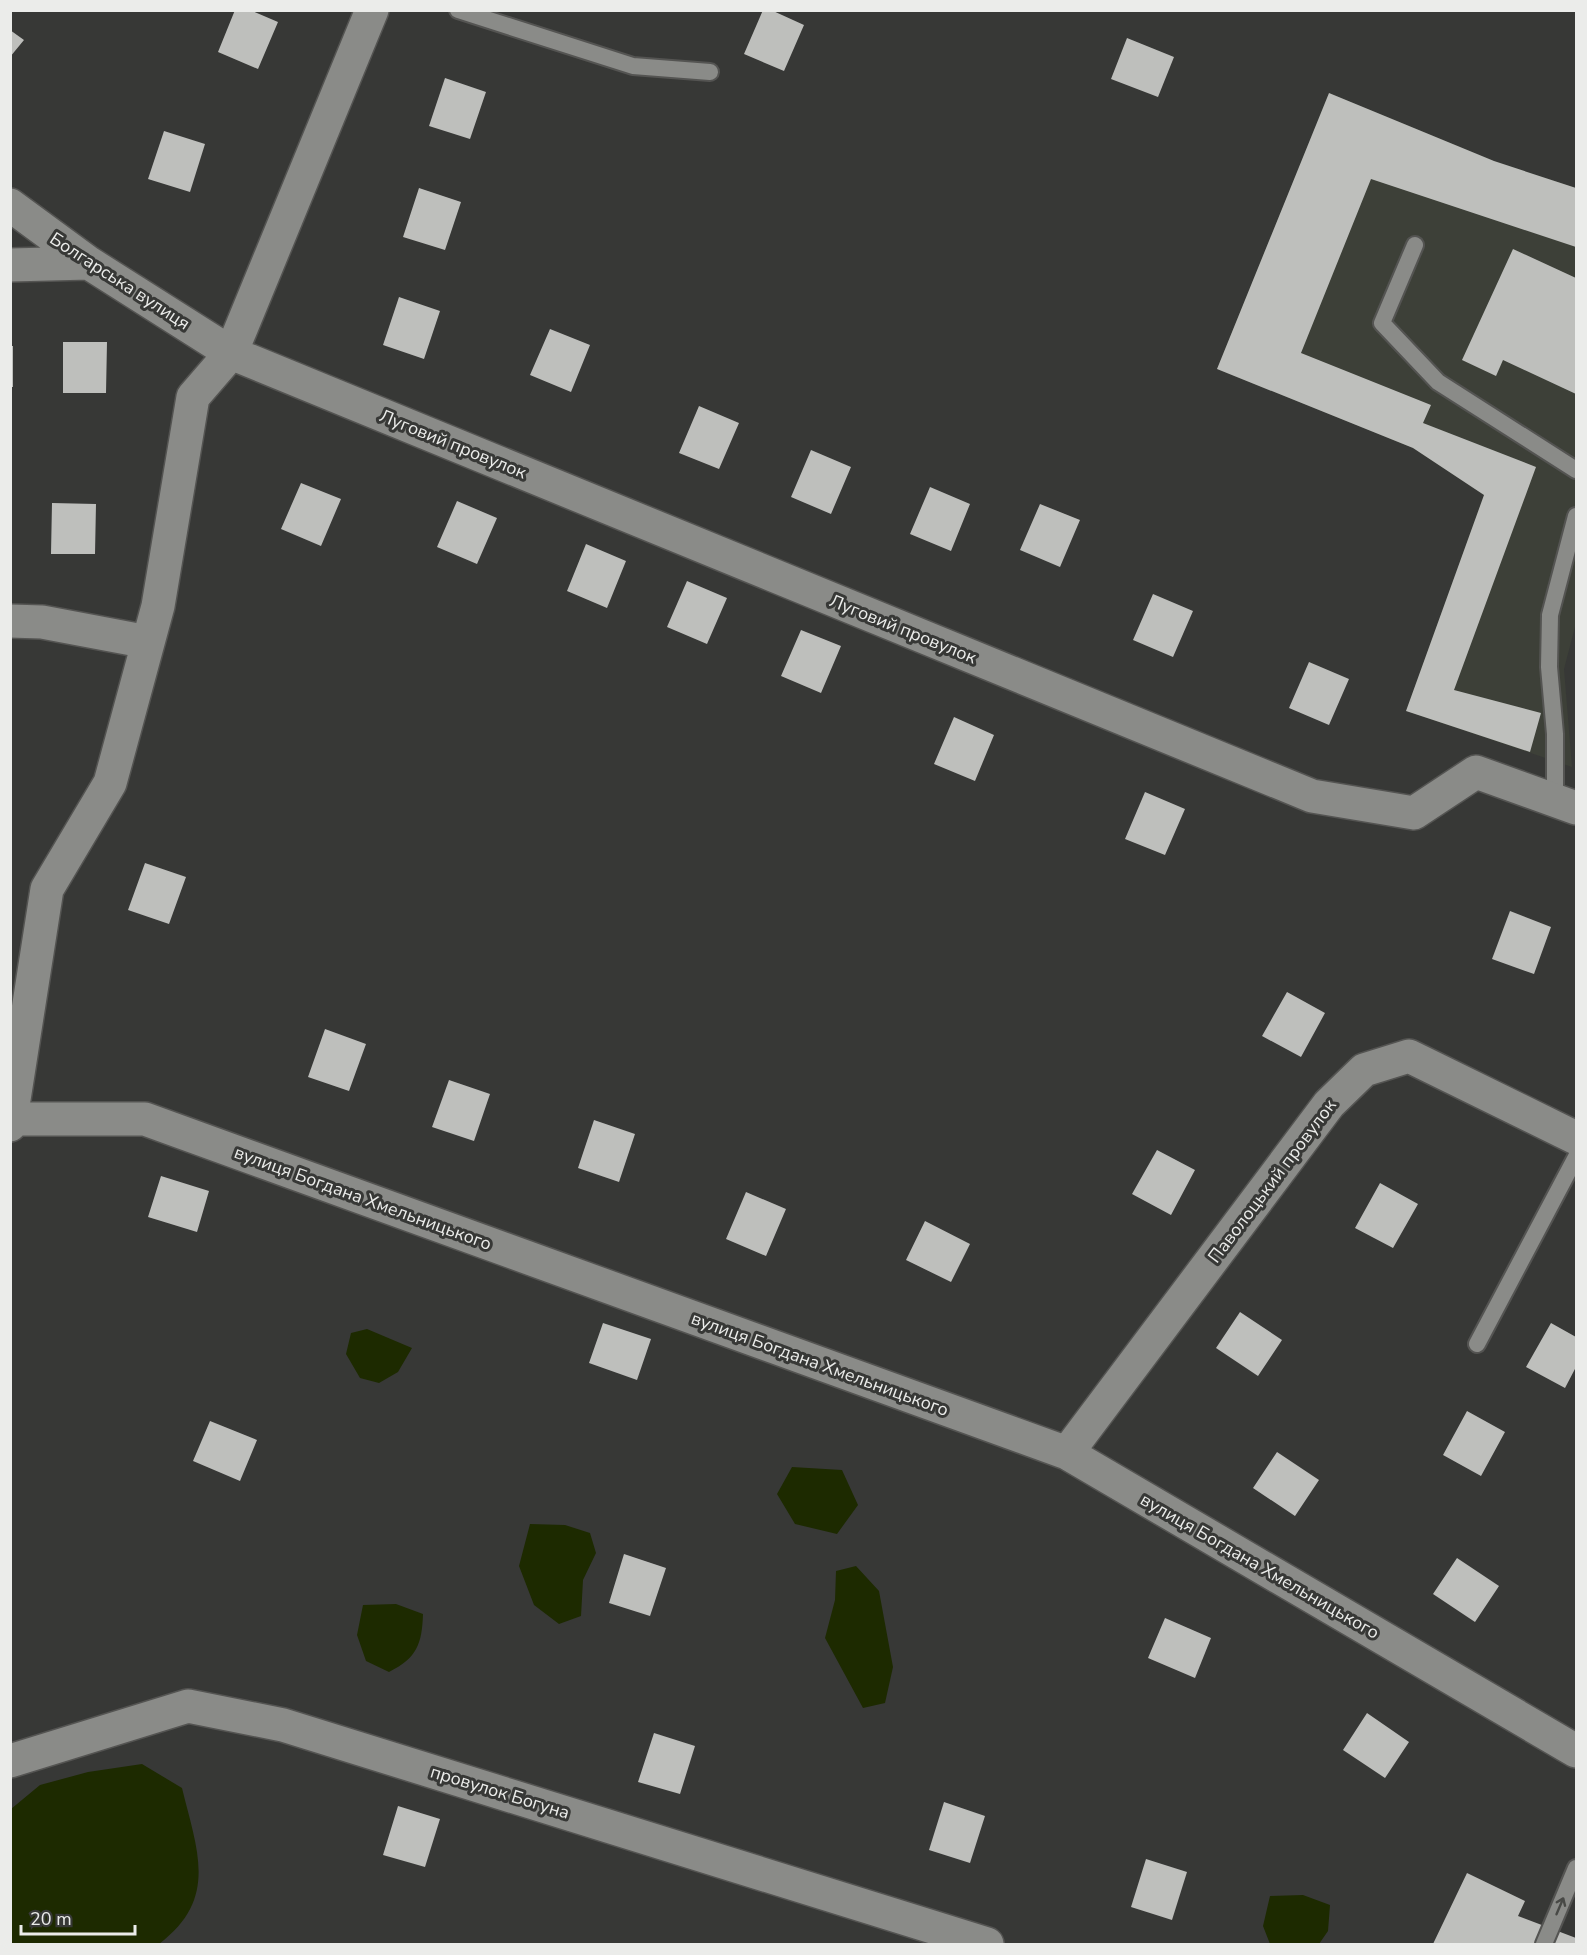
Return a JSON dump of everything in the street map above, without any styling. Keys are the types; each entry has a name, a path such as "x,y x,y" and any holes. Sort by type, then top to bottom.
{"street":[{"path":"11,1121 47,889 110,783 158,606 194,397 231,353 366,13"},
{"name":"Болгарська вулиця","path":"10,206 89,263 231,353"},
{"path":"10,265 89,263"},
{"name":"Луговий провулок","path":"231,353 1312,796 1414,813 1476,772 1566,805"},
{"path":"10,621 42,622 148,642"},
{"name":"Паволоцький провулок","path":"1067,1453 1329,1104 1364,1070 1408,1056 1576,1138"},
{"name":"вулиця Богдана Хмельницького","path":"11,1121 145,1119 1067,1453 1576,1751"},
{"name":"провулок Богуна","path":"10,1761 188,1706 284,1725 987,1944"}],"lane":[{"path":"458,10 633,66 710,72"},
{"path":"1415,245 1382,323 1438,382 1576,470"},
{"path":"1566,805 1555,734 1549,667 1550,615 1576,516"},
{"path":"1477,1344 1576,1157"},
{"path":"1544,1944 1576,1868"}],"shaded area":[{"path":"1329,93 1494,161 1576,188 1576,623 1564,669 1572,767 1406,711 1484,495 1413,448 1217,369"},
{"path":"367,1329 412,1348 398,1372 379,1383 360,1378 346,1354 351,1333"},
{"path":"792,1467 842,1470 858,1505 837,1534 795,1524 777,1494"},
{"path":"530,1524 565,1525 590,1533 596,1553 583,1580 581,1616 559,1624 534,1605 519,1566"},
{"path":"856,1566 879,1591 893,1667 885,1703 863,1708 825,1638 835,1600 836,1571"},
{"path":"396,1604 423,1614 422,1625 419,1642 412,1655 389,1672 366,1661 357,1635 363,1605"},
{"path":"142,1764 182,1788 193,1832 199,1872 197,1891 190,1909 178,1927 159,1944 11,1944 11,1809 40,1785 88,1772"},
{"path":"1303,1895 1330,1905 1328,1931 1319,1944 1270,1944 1263,1926 1270,1896"}],"building":[{"path":"235,10 250,10 278,22 258,69 218,52"},
{"path":"763,10 771,10 804,25 784,71 744,54"},
{"path":"10,30 24,40 10,57"},
{"path":"1127,38 1174,57 1158,97 1111,79"},
{"path":"445,78 486,92 470,139 429,126"},
{"path":"1329,93 1494,161 1576,188 1576,247 1371,179 1301,353 1431,405 1423,423 1536,467 1454,690 1541,713 1530,752 1406,711 1484,495 1413,448 1217,369"},
{"path":"164,131 205,144 190,192 148,179"},
{"path":"419,188 461,202 445,250 403,237"},
{"path":"1513,249 1576,278 1576,394 1503,360 1496,376 1462,360"},
{"path":"399,297 440,311 424,359 383,345"},
{"path":"550,329 590,345 571,392 530,375"},
{"path":"63,342 107,342 106,393 63,393"},
{"path":"10,346 13,346 13,387 10,387"},
{"path":"699,406 739,423 719,469 679,453"},
{"path":"811,450 851,467 831,514 791,497"},
{"path":"301,483 341,499 321,546 281,529"},
{"path":"930,487 970,504 951,551 910,534"},
{"path":"457,501 497,518 477,564 437,547"},
{"path":"52,503 96,504 95,554 51,554"},
{"path":"1040,504 1080,520 1060,567 1020,550"},
{"path":"586,544 626,561 607,608 567,591"},
{"path":"687,581 727,598 707,644 667,627"},
{"path":"1153,594 1193,611 1173,657 1133,640"},
{"path":"801,630 841,646 821,693 781,676"},
{"path":"1309,662 1349,679 1329,725 1289,708"},
{"path":"954,717 994,735 975,781 934,764"},
{"path":"1145,792 1185,809 1165,855 1125,839"},
{"path":"145,863 186,877 169,924 128,910"},
{"path":"1510,911 1551,927 1534,974 1492,959"},
{"path":"1287,992 1325,1013 1301,1057 1262,1036"},
{"path":"325,1029 366,1044 349,1091 308,1077"},
{"path":"449,1080 490,1094 474,1141 432,1127"},
{"path":"594,1120 635,1134 619,1182 578,1168"},
{"path":"1157,1150 1195,1170 1171,1215 1132,1194"},
{"path":"161,1176 209,1191 197,1232 148,1217"},
{"path":"1380,1183 1418,1204 1393,1248 1355,1228"},
{"path":"746,1192 786,1209 766,1256 726,1239"},
{"path":"925,1221 970,1244 951,1282 906,1260"},
{"path":"1240,1312 1282,1340 1258,1376 1216,1348"},
{"path":"603,1323 651,1339 637,1380 589,1363"},
{"path":"1551,1323 1576,1337 1576,1367 1565,1388 1526,1367"},
{"path":"1467,1411 1505,1432 1481,1476 1443,1455"},
{"path":"210,1421 257,1440 240,1481 193,1461"},
{"path":"1277,1452 1319,1480 1295,1516 1253,1488"},
{"path":"624,1554 666,1568 650,1616 609,1603"},
{"path":"1457,1558 1499,1586 1475,1622 1433,1594"},
{"path":"1165,1618 1211,1638 1195,1678 1148,1658"},
{"path":"1367,1713 1409,1742 1385,1778 1343,1750"},
{"path":"654,1733 695,1746 680,1794 638,1782"},
{"path":"944,1802 985,1816 970,1863 929,1850"},
{"path":"398,1806 440,1819 425,1867 383,1855"},
{"path":"1146,1859 1187,1872 1172,1920 1131,1907"},
{"path":"1467,1873 1525,1901 1518,1916 1576,1938 1576,1944 1433,1944"}]}
